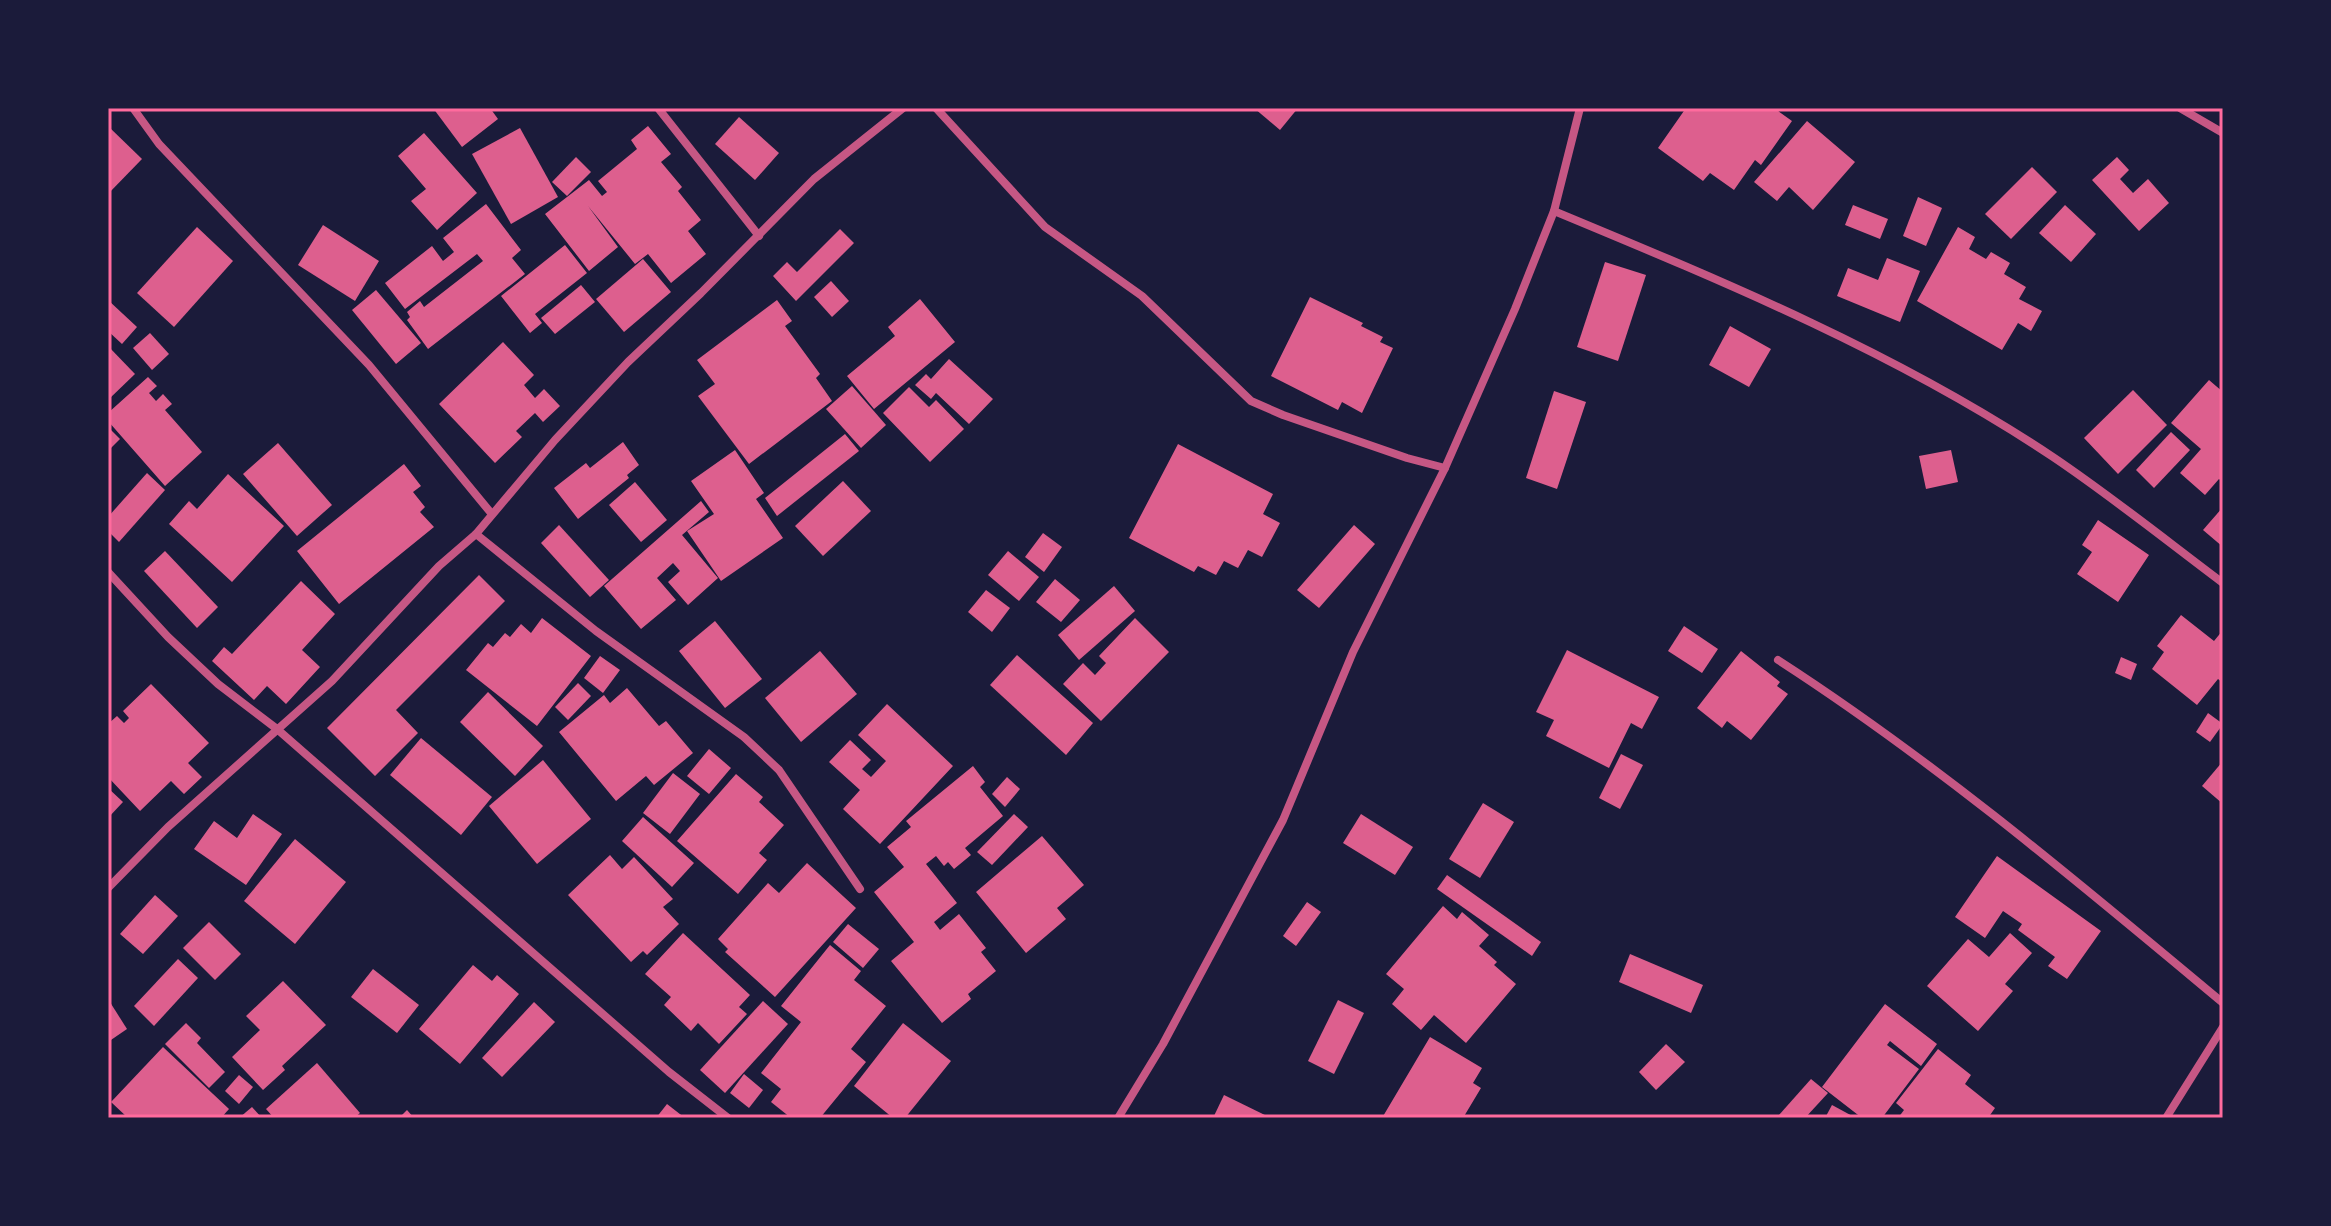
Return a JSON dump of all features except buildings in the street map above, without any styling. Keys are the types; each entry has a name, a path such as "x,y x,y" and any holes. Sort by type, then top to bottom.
{"street":[{"path":"133,108 159,144 369,365 491,513"},
{"path":"658,108 759,236"},
{"path":"108,888 168,827 332,681 429,577 476,534 491,513 628,362 814,179 903,108"},
{"path":"936,108 1045,227 1142,296 1251,401 1407,458 1445,468"},
{"path":"1118,1118 1163,1044 1283,820 1353,652 1445,468 1554,211 1580,108"},
{"path":"2180,108 2223,133"},
{"path":"1554,211 1814,324 1925,381 2052,457 2223,583"},
{"path":"476,534 596,631 744,737 779,770 860,889"},
{"path":"108,572 168,637 218,684 277,729 669,1072 728,1118"},
{"path":"1778,660 1841,700 1922,759 2027,840 2223,1003"},
{"path":"2166,1118 2223,1027"}]}
